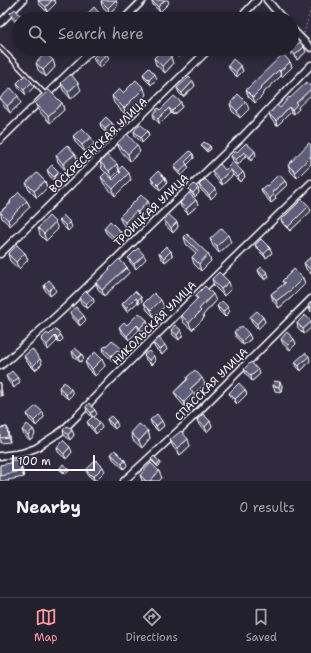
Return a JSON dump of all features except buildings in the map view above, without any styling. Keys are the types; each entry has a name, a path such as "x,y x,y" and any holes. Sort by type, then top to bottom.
{"street":[{"path":"0,23 23,0"},
{"path":"131,12 143,0"},
{"path":"246,12 257,0"},
{"path":"266,0 277,12"},
{"path":"299,37 311,48"},
{"path":"0,140 86,56"},
{"name":"ВОСКРЕСЕНСКАЯ УЛИЦА","path":"0,254 202,56"},
{"name":"ТРОИЦКАЯ УЛИЦА","path":"0,366 67,306 242,137 311,65"},
{"name":"НИКОЛЬСКАЯ УЛИЦА","path":"0,456 22,453 36,448 62,431 111,380 311,183"},
{"name":"СПАССКАЯ УЛИЦА","path":"124,481 191,419 311,299"}],"lane":[{"path":"0,47 46,95"}],"path":[{"path":"302,40 311,8"}]}
